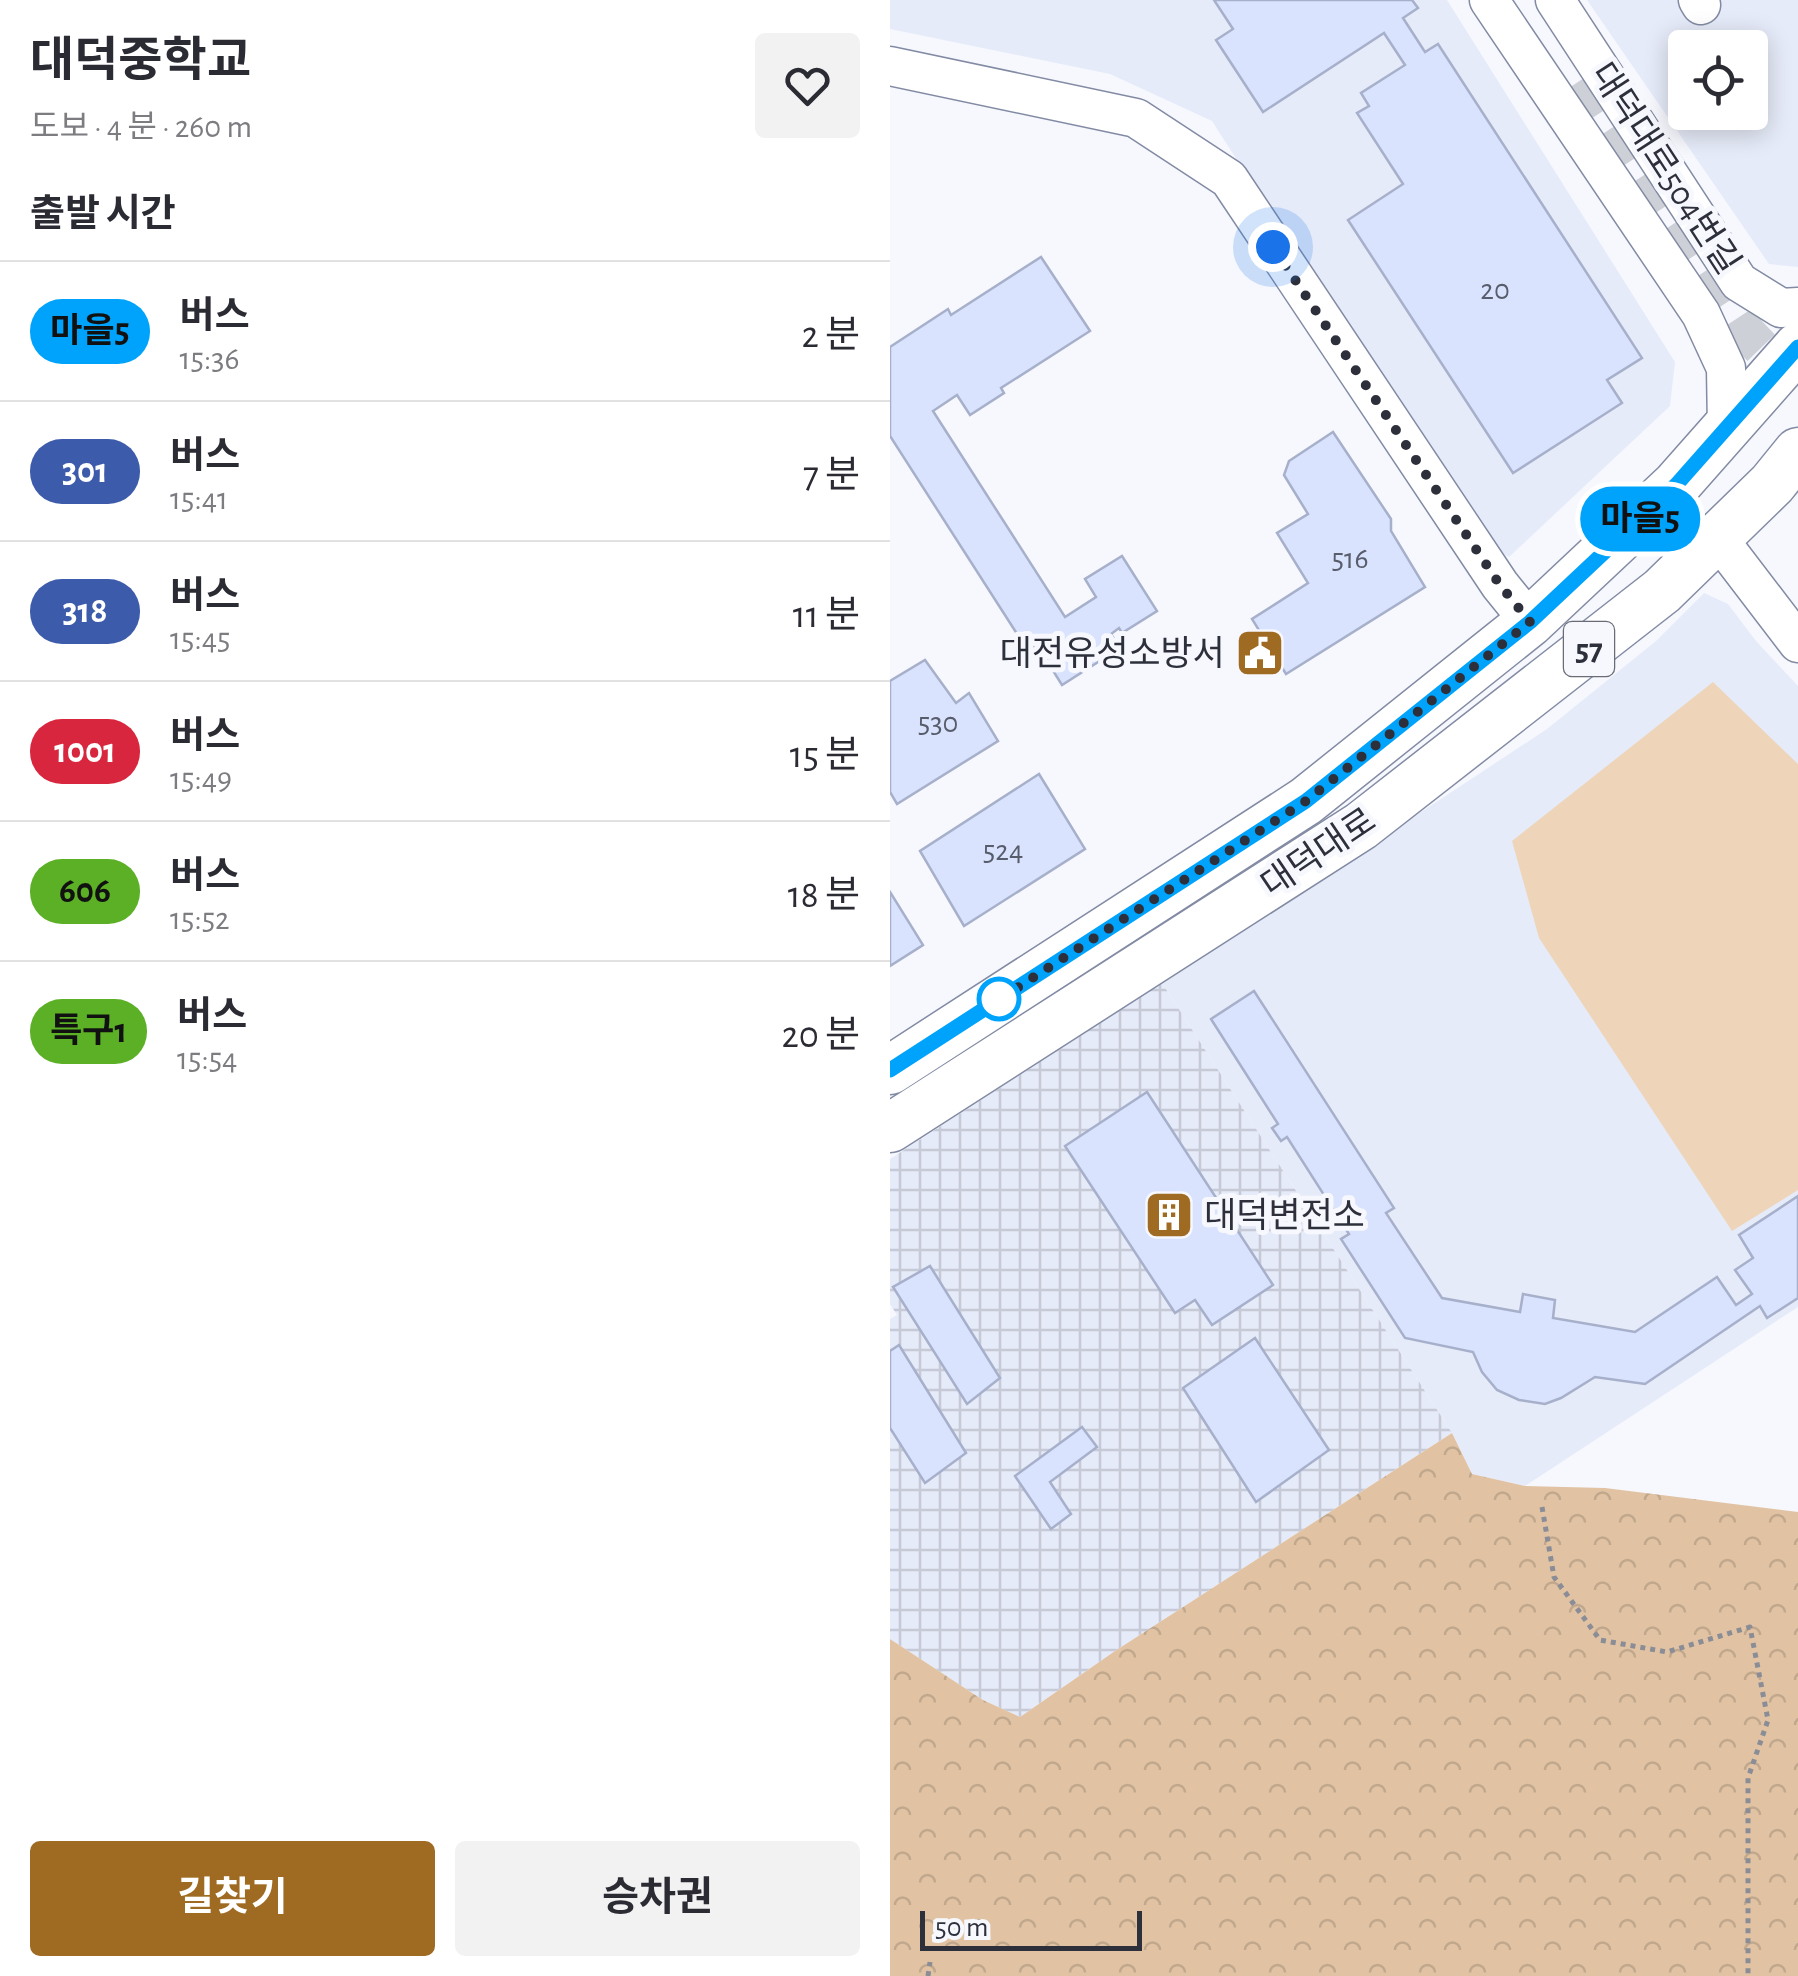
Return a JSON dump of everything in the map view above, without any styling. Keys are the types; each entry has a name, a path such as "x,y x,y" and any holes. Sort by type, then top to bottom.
{"main road":[{"name":"대덕대로","path":"890,1070 1306,801 1530,622 1677,484 1798,347"},
{"name":"대덕대로","path":"890,1128 1361,826 1662,592 1772,484 1798,452"}],"street":[{"path":"1488,0 1701,314 1726,368 1727,428"},
{"name":"대덕대로504번길","path":"1558,3 1596,82 1739,282 1780,308 1798,307"},
{"path":"890,66 1136,118 1229,178 1500,585 1530,622"},
{"path":"1572,123 1597,133 1614,114 1596,82"},
{"path":"1717,537 1798,643"}],"path":[{"path":"1542,1507 1554,1577 1600,1640 1667,1652 1750,1627 1768,1720 1748,1778 1748,1976"},
{"path":"928,1976 930,1962"}],"shaded area":[{"path":"890,0 1447,0 1675,362 1670,406 1509,557 1482,542 1212,121 1110,74 890,29"},
{"path":"1587,0 1798,0 1798,267 1769,264 1677,130 1768,130 1768,30 1668,30 1668,117"},
{"path":"1704,593 1728,604 1798,686 1798,1307 1525,1486 1472,1474 1452,1433 1162,983 1547,729 1656,641"},
{"path":"1713,682 1798,764 1798,1190 1732,1231 1539,938 1512,841"},
{"path":"1162,983 1452,1433 1020,1717 983,1700 890,1639 890,1319 897,1315 890,1304 890,1159"}],"green space":[{"path":"1452,1433 1472,1474 1525,1486 1605,1488 1798,1512 1798,1976 890,1976 890,1639 983,1700 1020,1717"}],"building":[{"path":"1214,0 1412,0 1418,8 1403,18 1425,52 1438,44 1642,358 1607,380 1622,403 1513,473 1348,220 1403,184 1357,113 1369,106 1361,93 1405,65 1384,33 1263,112 1216,40 1233,29"},
{"path":"1041,257 1090,331 1001,388 1004,393 970,415 957,395 933,411 1065,617 1096,597 1085,579 1122,556 1157,611 1122,633 1119,628 1111,634 1120,648 1062,685 1037,645 1028,651 890,436 890,347 948,309 951,315"},
{"path":"1333,432 1391,519 1391,531 1425,587 1286,674 1252,619 1308,583 1277,533 1308,514 1284,475 1289,461"},
{"path":"925,660 956,703 969,693 998,741 897,804 890,792 890,681"},
{"path":"1039,774 1085,849 964,926 920,851"},
{"path":"890,892 923,945 890,966"},
{"path":"1254,991 1394,1208 1386,1213 1442,1298 1520,1312 1523,1294 1555,1300 1553,1318 1635,1332 1717,1277 1736,1305 1752,1294 1735,1270 1753,1258 1739,1235 1798,1196 1798,1298 1767,1318 1760,1306 1645,1384 1595,1377 1545,1404 1519,1400 1497,1390 1482,1372 1473,1352 1405,1338 1341,1239 1349,1234 1287,1137 1281,1141 1272,1128 1278,1124 1211,1019"},
{"name":"대덕변전소","path":"1147,1092 1273,1285 1212,1325 1195,1300 1175,1313 1065,1146"},
{"path":"930,1266 1000,1378 967,1404 893,1287"},
{"path":"1255,1338 1329,1450 1256,1502 1183,1388"},
{"path":"899,1345 966,1453 925,1483 890,1428 890,1351"},
{"path":"1082,1427 1097,1447 1050,1482 1071,1514 1051,1529 1015,1476"}],"tunnel":[{"path":"1581,80 1747,333 1798,386"}],"bus line":[{"name":"마을5","path":"890,1070 1306,801 1530,622 1677,484 1798,347"}],"place":[{"name":"대전유성소방서","path":"1260,653"},
{"name":"대덕변전소","path":"1169,1215"}],"route":[{"path":"999,999 986,1008 1306,801 1530,622 1500,585 1273,247"}]}
